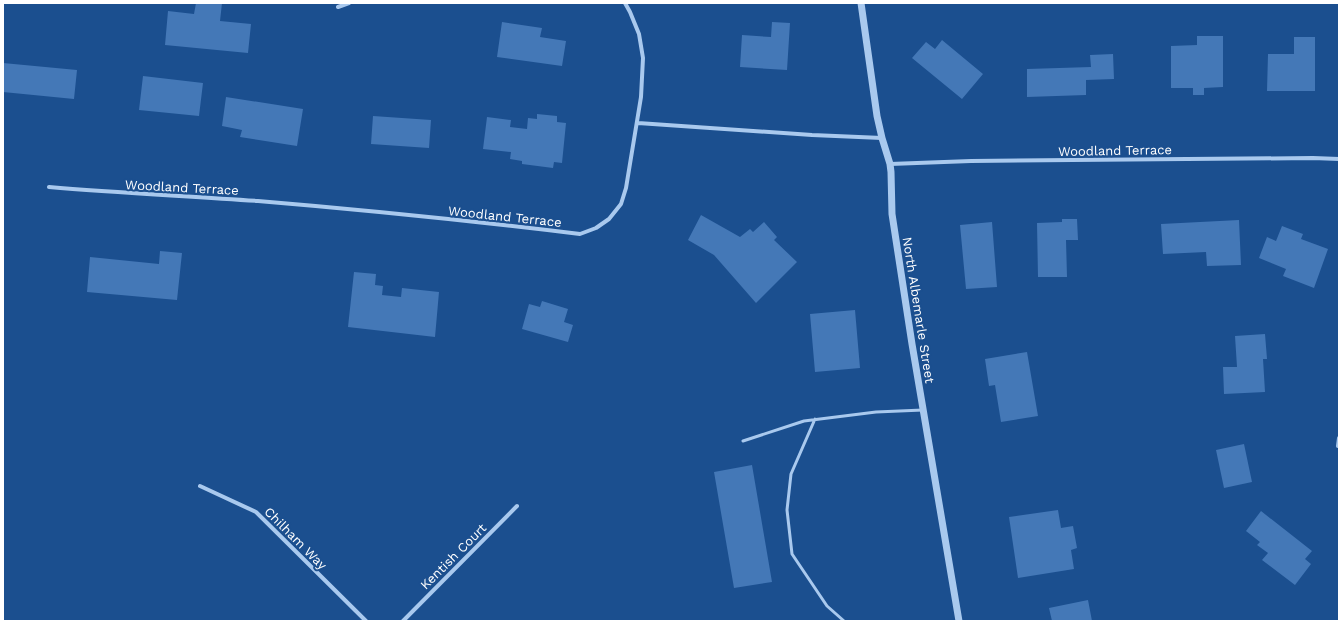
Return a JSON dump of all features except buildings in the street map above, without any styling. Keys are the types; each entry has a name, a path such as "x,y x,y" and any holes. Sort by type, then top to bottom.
{"street":[{"path":"338,6 349,3"},
{"name":"Woodland Terrace","path":"49,187 113,193 257,201 479,222 580,234 596,228 609,219 620,204 626,188 638,123 643,58 639,34 625,3"},
{"name":"North Albemarle Street","path":"861,3 877,116 892,172 892,214 923,410 959,621"},
{"path":"638,123 882,138"},
{"name":"Woodland Terrace","path":"890,164 987,161 1339,159"},
{"path":"1338,446 1339,438"},
{"name":"Chilham Way","path":"200,486 256,512 366,621"},
{"name":"Kentish Court","path":"403,621 517,506"}],"lane":[{"path":"743,441 804,421 876,412 923,410"},
{"path":"815,420 791,474 787,510 792,554 827,606 844,621"}]}
